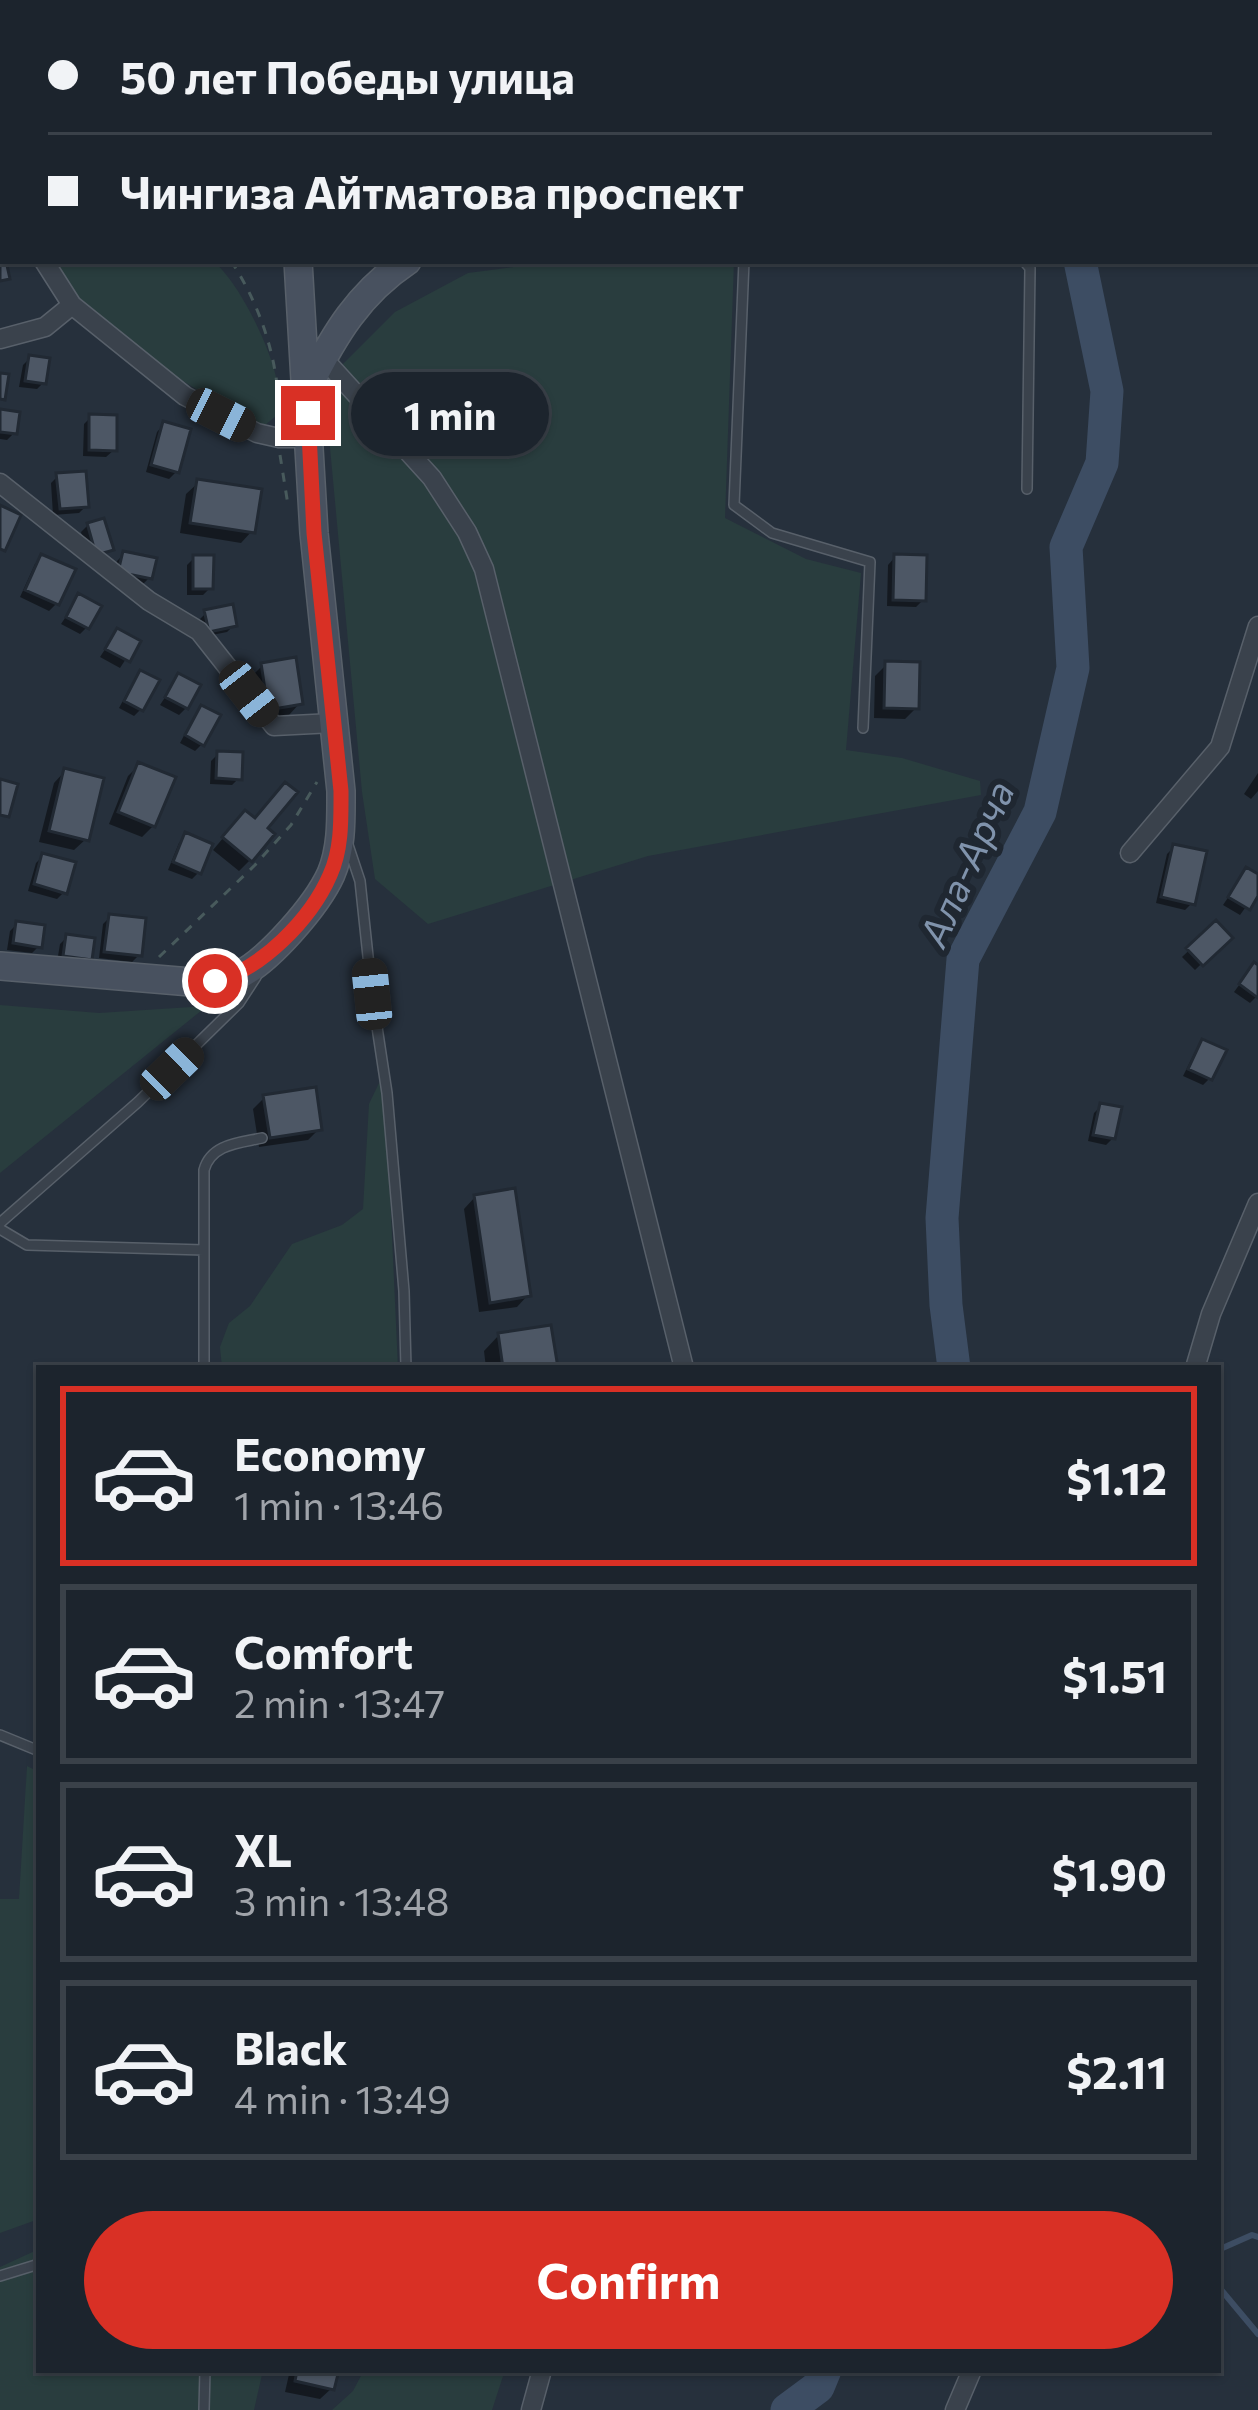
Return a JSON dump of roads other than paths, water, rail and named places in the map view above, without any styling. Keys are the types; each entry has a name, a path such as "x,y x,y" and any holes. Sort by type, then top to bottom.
{"main road":[{"path":"0,966 150,980 215,981 236,976 279,942 331,874 341,826 341,791 314,533 298,264"},
{"path":"308,389 356,305 403,264"}],"street":[{"path":"46,264 72,304 184,396 257,433 309,437"},
{"path":"0,339 45,327 72,304"},
{"path":"323,358 432,478 484,569 683,1365"},
{"path":"0,483 149,601 200,631 274,726 333,723"},
{"path":"1130,853 1220,747 1258,626"},
{"path":"1196,1365 1211,1314 1258,1203"},
{"path":"530,2410 541,2373"},
{"path":"955,2410 971,2373"}],"lane":[{"path":"744,264 734,505 772,533 870,562 863,728"},
{"path":"1027,264 1027,489"},
{"path":"341,826 360,881 387,1093 406,1365"},
{"path":"0,1248 1,1228 239,1003 279,942"},
{"path":"204,1365 203,1170 218,1148 262,1138"},
{"path":"1,1228 27,1245 204,1250"},
{"path":"0,1735 34,1749"},
{"path":"0,2276 36,2265"},
{"path":"204,2410 205,2373"}],"waterway":[{"name":"Ала-Арча","path":"954,1365 942,1218 963,959 1040,812 1073,668 1066,547 1102,463 1107,391 1081,264"},
{"path":"1221,2249 1252,2235 1258,2237"},
{"path":"1221,2290 1258,2334"},
{"name":"Ала-Арча","path":"787,2410 818,2387 824,2373"}]}
